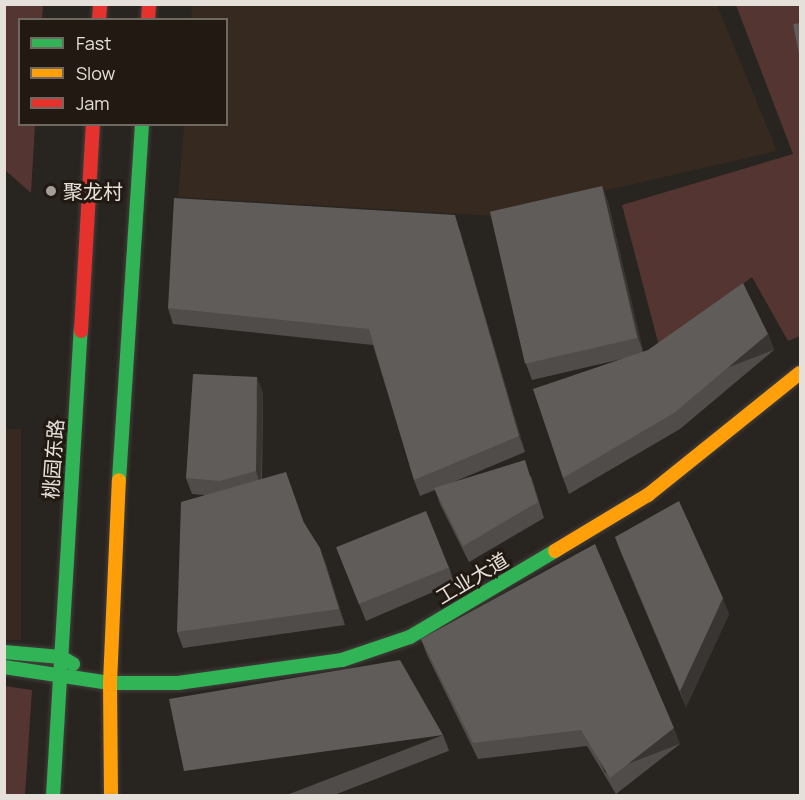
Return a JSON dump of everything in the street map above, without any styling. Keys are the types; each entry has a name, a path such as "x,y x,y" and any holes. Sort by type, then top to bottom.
{"main road":[{"name":"桃园东路","path":"54,795 93,126"},
{"path":"111,795 110,683 142,126"},
{"name":"工业大道","path":"4,667 110,683 178,683 342,660 410,637 648,495 801,373"},
{"name":"工业大道","path":"4,652 61,657 110,683"}],"shaded area":[{"path":"5,4 43,5 42,18 18,18 18,126 35,126 31,193 5,170"},
{"path":"192,5 717,5 777,151 495,216 178,197 184,126 228,126 228,18 191,18"},
{"path":"736,5 800,5 800,336 788,341 752,277 659,346 622,205 793,154"},
{"path":"4,429 21,429 21,640 4,640"},
{"path":"4,686 32,690 25,795 5,795"}],"building":[{"path":"801,23 801,64 793,24"},
{"path":"602,186 637,338 525,364 490,212"},
{"path":"174,198 455,215 519,436 414,480 369,329 168,308"},
{"path":"743,283 768,334 674,413 563,478 533,389 648,350"},
{"path":"193,374 257,377 256,471 220,481 186,478"},
{"path":"525,460 538,502 463,546 434,488"},
{"path":"286,472 304,523 320,548 339,609 177,632 181,502"},
{"path":"679,501 723,598 680,691 615,537"},
{"path":"426,511 449,568 359,604 336,547"},
{"path":"595,544 674,728 610,778 581,730 473,743 421,639"},
{"path":"400,660 443,735 184,771 169,699"}],"traffic: fast":[{"path":"119,480 142,126"},
{"path":"53,796 81,331"},
{"path":"4,667 110,683 178,683 342,660 410,637 555,551"},
{"path":"4,652 61,657 73,664"}],"traffic: slow":[{"path":"555,551 648,495 800,373"},
{"path":"111,796 110,683 119,480"}],"traffic: jam":[{"path":"99,18 100,4"},
{"path":"148,18 149,4"},
{"path":"81,331 93,126"}],"place":[{"name":"聚龙村","path":"51,191"}]}
